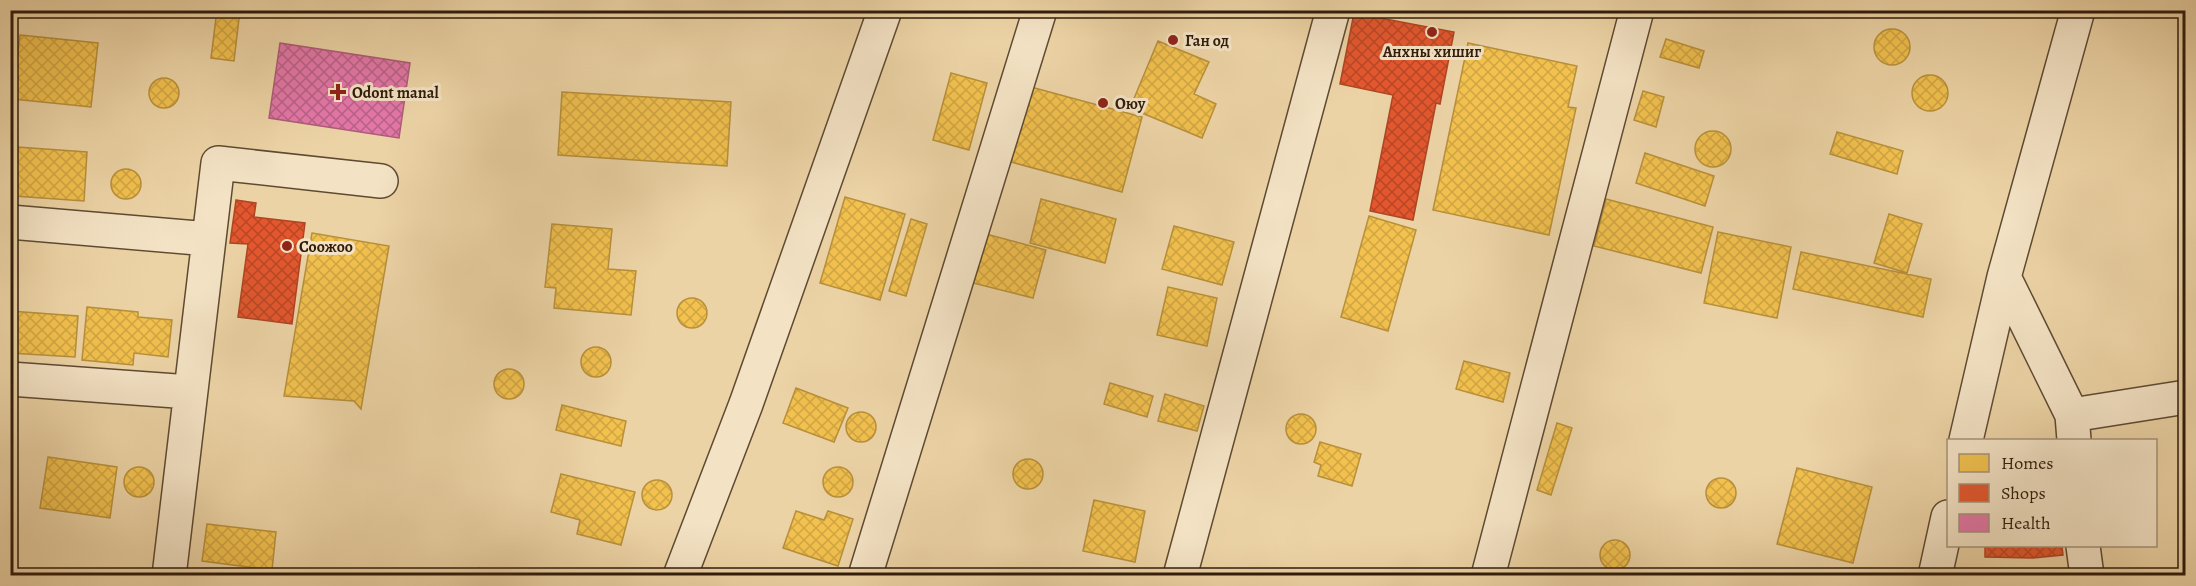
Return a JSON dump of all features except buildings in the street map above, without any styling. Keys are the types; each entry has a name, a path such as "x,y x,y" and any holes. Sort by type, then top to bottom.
{"street":[{"path":"681,576 746,404 885,10"},
{"path":"866,576 1040,10"},
{"path":"1180,576 1333,10"},
{"path":"1488,576 1636,10"},
{"path":"1966,439 2004,277 2077,11"},
{"path":"169,576 218,163 381,180"},
{"path":"10,222 209,239"},
{"path":"2004,277 2073,428 2186,397"},
{"path":"10,379 190,392"},
{"path":"1935,576 1947,522"},
{"path":"2084,547 2087,576"}],"place":[{"name":"Анхны хишиг","path":"1432,32"},
{"name":"Ган од","path":"1173,40"},
{"name":"Odont manal","path":"338,92"},
{"name":"Оюу","path":"1103,103"},
{"name":"Соожоо","path":"287,246"}]}
